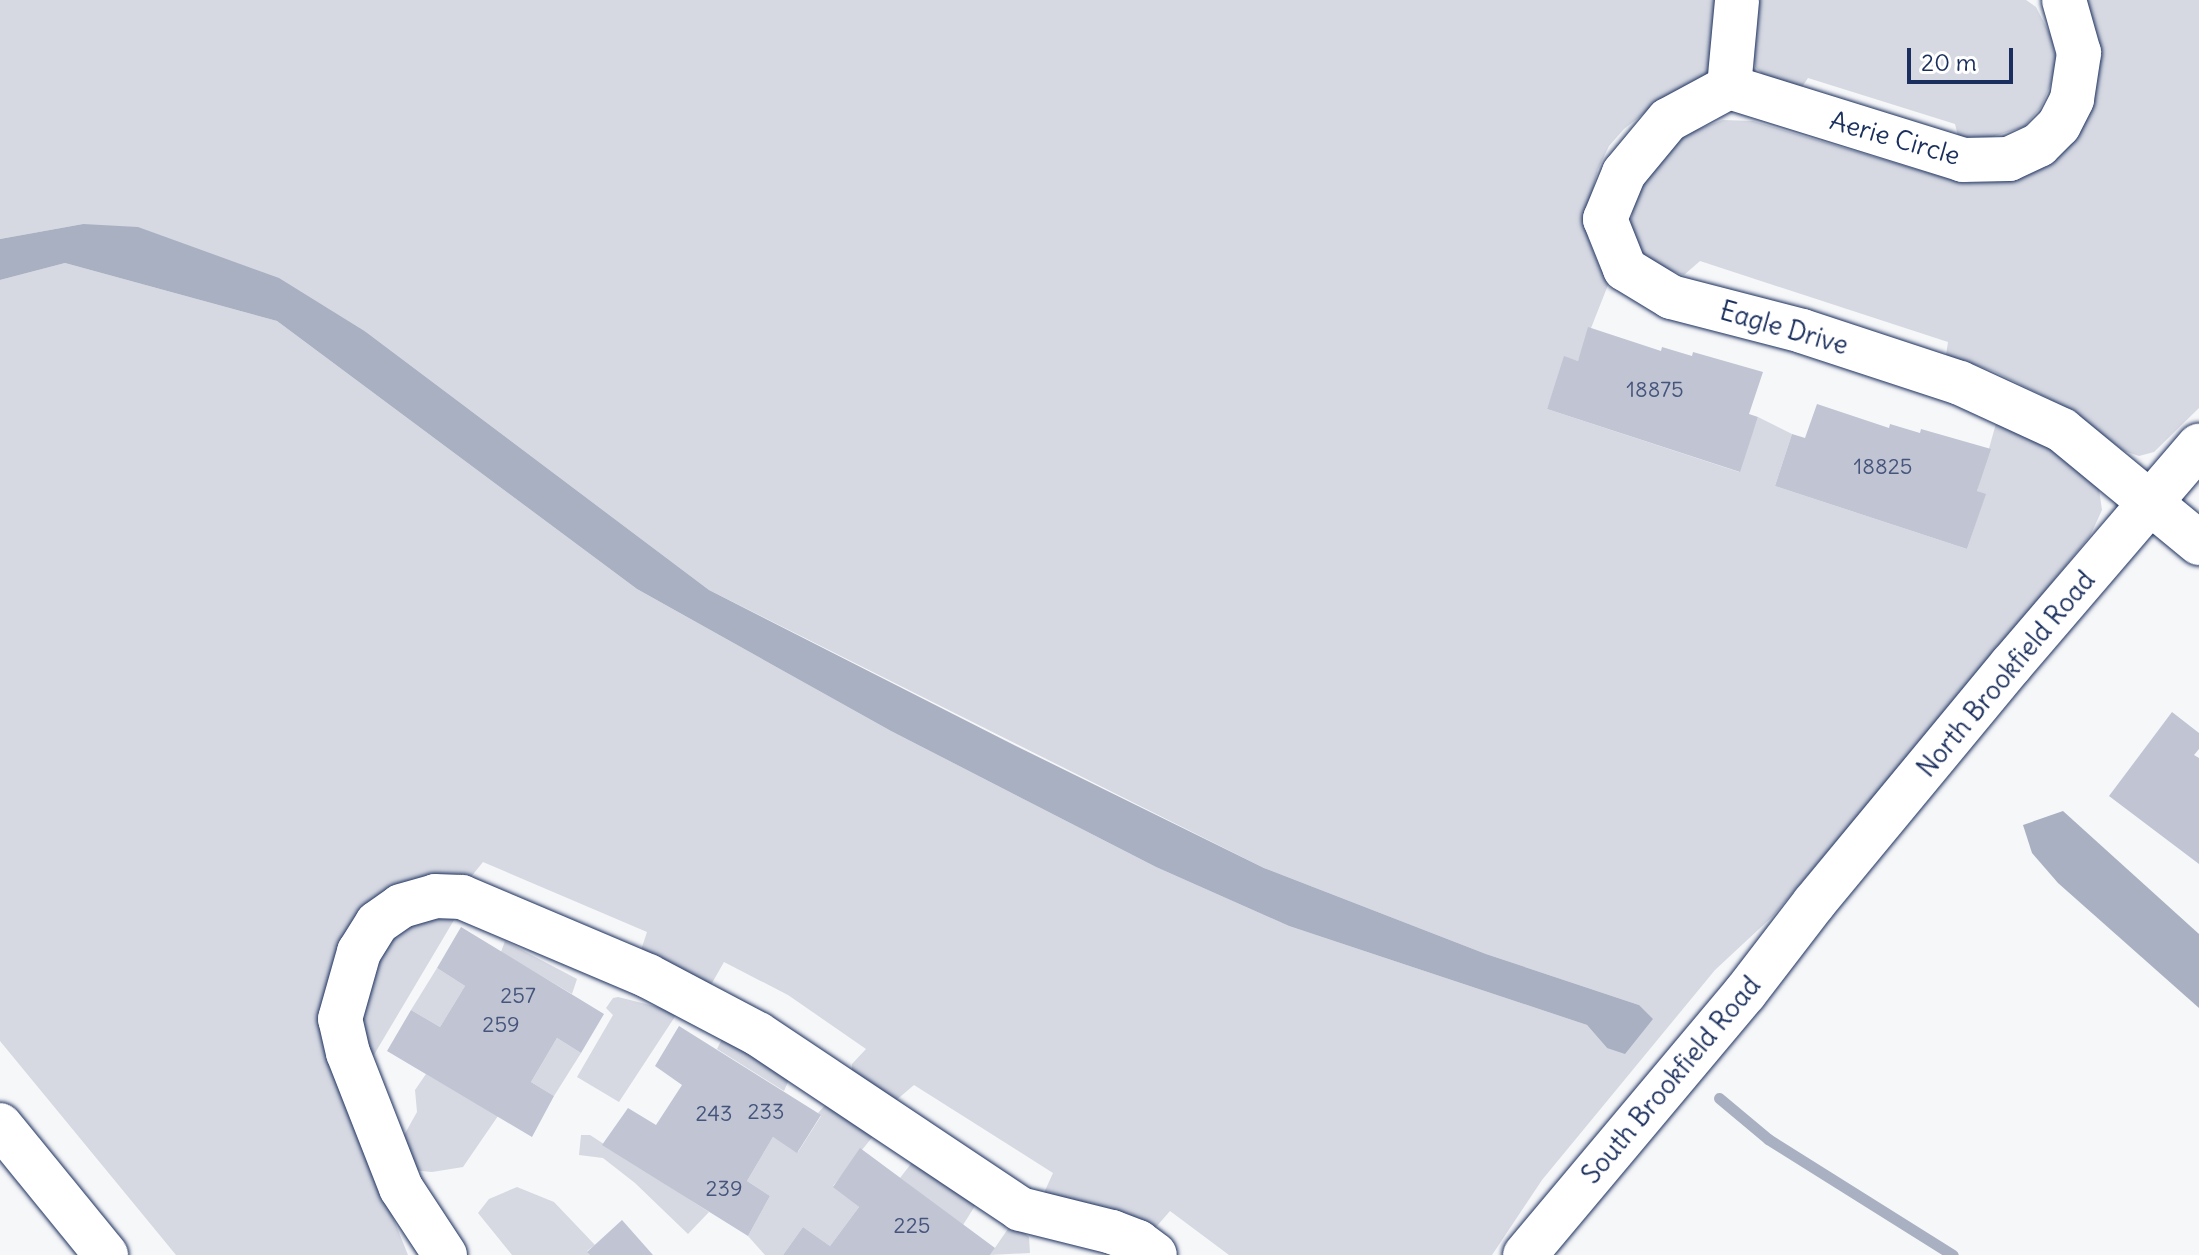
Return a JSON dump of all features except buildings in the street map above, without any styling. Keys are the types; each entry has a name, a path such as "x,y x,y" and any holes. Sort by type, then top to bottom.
{"main road":[{"path":"1729,87 1737,0"},
{"name":"Aerie Circle","path":"1729,87 1963,160 2009,159 2039,145 2059,125 2072,99 2079,53 2064,0"},
{"name":"Eagle Drive","path":"1729,87 1668,120 1624,173 1605,219 1625,269 1671,297 1802,331 1960,383 2062,430 2199,543"},
{"name":"North Brookfield Road","path":"1814,903 2011,665 2199,446"},
{"path":"445,1255 401,1188 348,1053 340,1019 359,952 377,923 401,906 435,896 462,897 648,976 758,1034 1020,1209 1112,1232 1138,1242 1155,1255"},
{"name":"South Brookfield Road","path":"1525,1255 1745,993 1814,903"},
{"path":"0,1125 106,1255"}],"shaded area":[{"path":"0,0 1717,0 1711,68 1700,81 1652,107 1624,129 1609,146 1598,169 1587,212 1588,238 1600,268 1610,280 1578,361 1565,357 1547,409 1739,472 1758,417 1792,434 1775,486 1967,549 1985,495 1977,491 1997,420 2037,438 2084,473 2099,489 2102,510 2090,536 1949,708 1773,916 1715,970 1542,1180 1492,1255 1229,1255 1170,1211 1150,1234 1043,1195 1053,1173 914,1085 894,1102 852,1071 852,1064 866,1049 788,995 724,962 708,990 638,959 647,932 483,862 466,883 365,915 357,1128 408,1255 176,1255 0,1041 0,280 65,263 277,321 637,589 891,731 1156,867 1289,926 1587,1025 1607,1048 1639,1005 1486,954 1264,868 709,590 366,332 83,224 0,239"},
{"path":"1756,0 2026,0 2036,7 2052,38 2056,60 2051,84 2041,107 2024,127 1975,142 1959,140 1955,124 1808,78 1800,90 1769,80 1755,67 1752,51"},
{"path":"2080,0 2199,0 2199,408 2154,452 2139,456 2124,451 2064,406 1993,371 1946,355 1948,342 1700,261 1684,275 1659,267 1640,251 1630,227 1635,195 1679,136 1723,120 1753,121 1963,183 1993,182 2032,170"},
{"path":"457,915 365,1071 360,994 379,953 405,923"},
{"path":"505,941 577,979 572,994 501,952"},
{"path":"437,968 465,986 440,1027 411,1010"},
{"path":"613,998 678,1012 619,1102 577,1077 613,1015 606,1008"},
{"path":"723,1037 791,1075 784,1091 717,1049"},
{"path":"557,1038 581,1053 554,1096 531,1082"},
{"path":"426,1074 498,1116 463,1167 432,1172 411,1170 403,1137 417,1112 415,1090"},
{"path":"830,1100 874,1135 833,1186 859,1207 830,1246 803,1227 783,1255 765,1255 748,1236 770,1196 747,1181 773,1137 798,1152 821,1116 818,1113"},
{"path":"581,1135 590,1135 709,1212 688,1234 635,1183 603,1158 579,1155"},
{"path":"917,1156 978,1201 963,1225 900,1178"},
{"path":"517,1187 554,1202 595,1245 587,1251 590,1255 512,1255 478,1213 489,1199"},
{"path":"1012,1223 1029,1237 1030,1253 990,1255"}],"water":[{"path":"83,224 138,227 279,278 366,332 709,590 1014,745 1264,868 1486,954 1639,1005 1653,1019 1625,1054 1607,1048 1587,1025 1289,926 1156,867 891,731 637,589 277,321 65,263 0,280 0,239"},
{"path":"2063,811 2199,934 2199,1008 2058,883 2032,853 2023,825"}],"waterway":[{"path":"1719,1098 1768,1139 1953,1255"}]}
